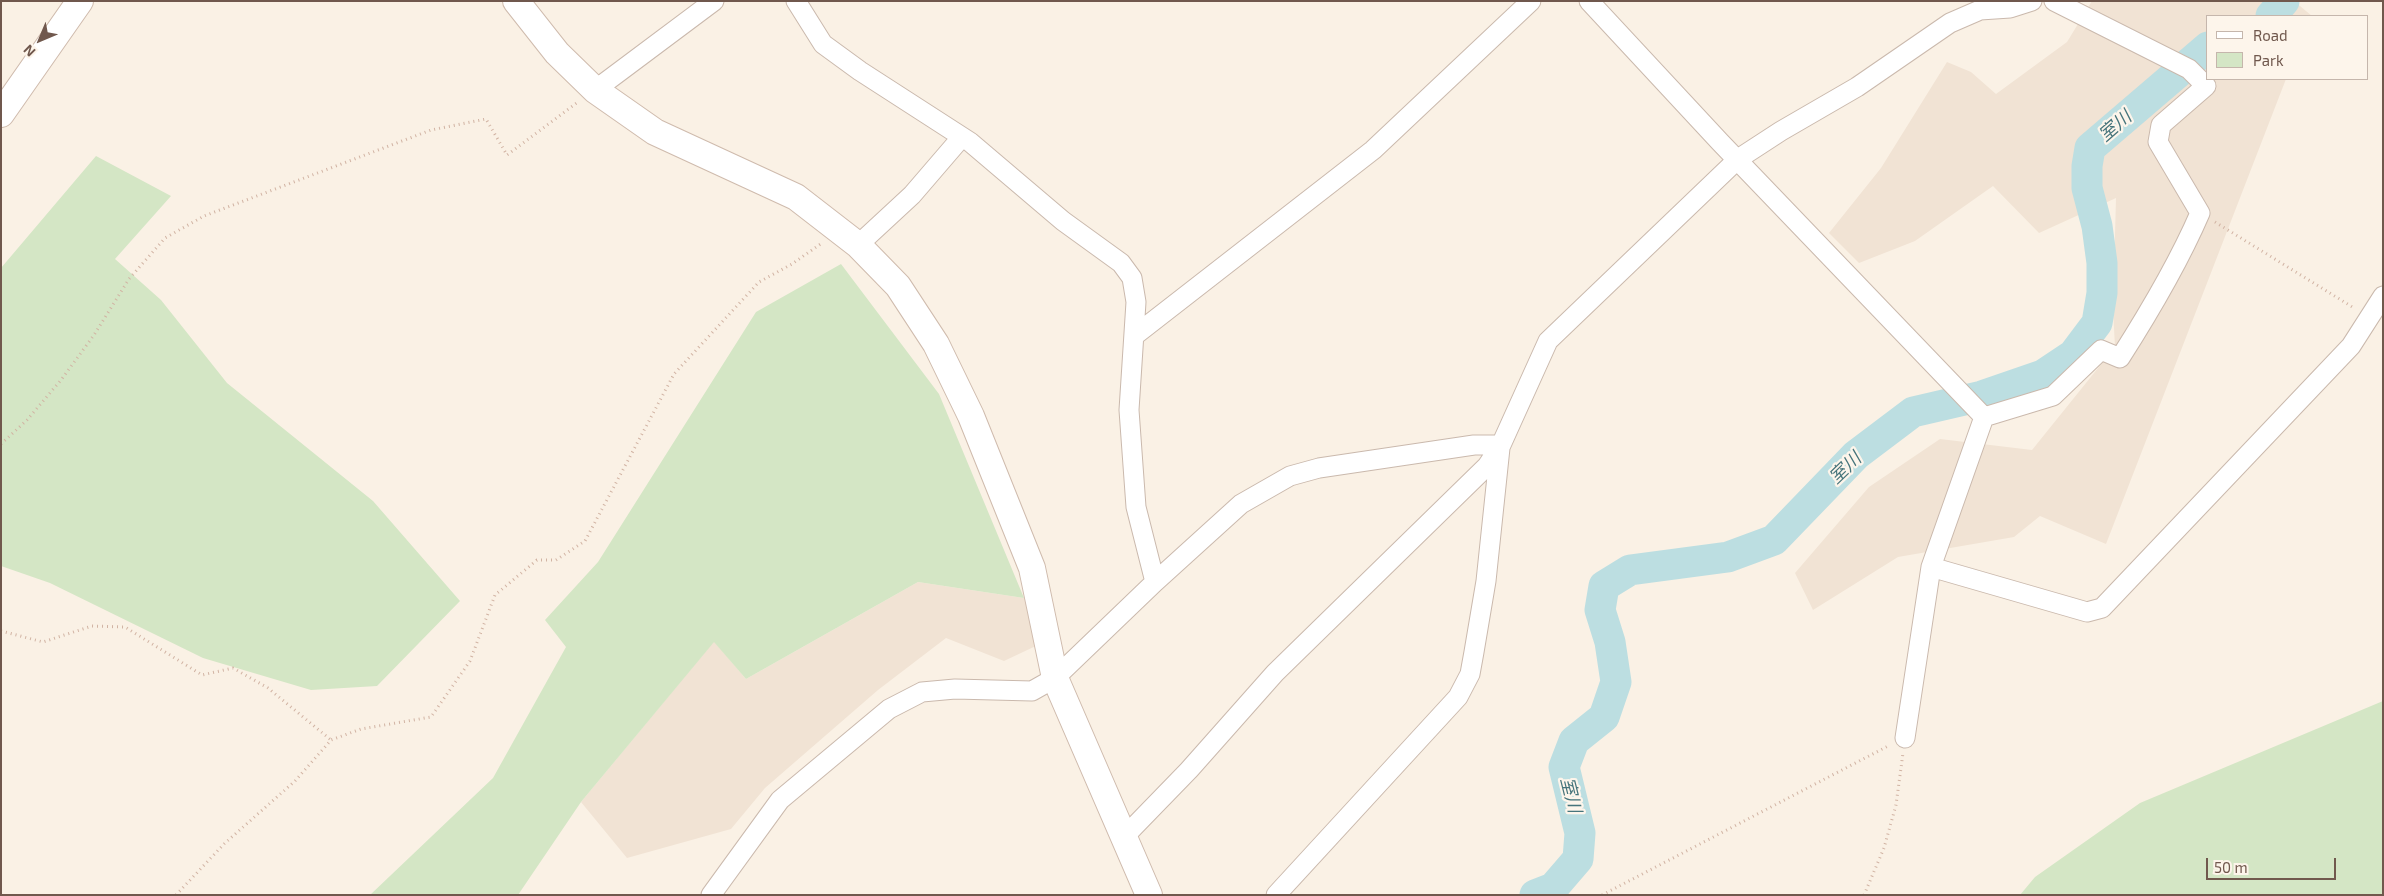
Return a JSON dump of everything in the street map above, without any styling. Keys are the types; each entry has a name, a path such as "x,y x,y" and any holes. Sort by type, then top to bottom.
{"street":[{"path":"1,114 80,1"},
{"path":"516,1 556,52 595,90 654,132 796,197 858,245 898,286 936,344 971,416 1032,568 1055,678 1149,895"},
{"path":"595,90 714,1"},
{"path":"796,1 823,44 961,138 970,142 1062,221 1121,264 1132,278 1135,294 1134,336 1128,410 1136,508 1155,582"},
{"path":"1134,336 1373,150 1531,1"},
{"path":"1589,1 1720,142 1984,416"},
{"path":"1123,838 1189,770 1275,673 1487,466 1501,445 1548,341 1738,159 1781,131 1857,87 1950,22 1980,10 2010,8 2032,1"},
{"path":"1984,416 2053,396 2101,350 2120,358 2156,302 2184,250 2200,213 2158,142 2161,125 2206,86 2189,69 2054,1"},
{"path":"858,245 912,195 961,138"},
{"path":"1931,567 2087,612 2102,608 2351,346 2383,296"},
{"path":"1905,738 1931,567 1984,416"},
{"path":"711,895 780,800 889,709 922,692 955,689 1032,691 1055,678 1155,582 1241,504 1290,476 1319,468 1474,445 1501,445"},
{"path":"1276,895 1458,697 1470,674 1486,581 1501,445"}],"path":[{"path":"1,444 27,420 61,380 94,335 129,278 165,238 204,216 431,130 486,120 507,155 595,90"},
{"path":"2200,213 2370,318"},
{"path":"176,895 224,844 295,781 331,740 361,729 431,717 470,661 495,596 537,560 556,560 585,541 674,374 758,282 792,264 828,239"},
{"path":"1,631 43,642 92,626 125,627 202,676 233,668 268,688 331,740"},
{"path":"1602,895 1905,738"},
{"path":"1864,895 1884,848 1896,805 1905,738"}],"shaded area":[{"path":"2092,1 2294,1 2311,15 2206,15 2206,80 2286,80 2106,544 2040,516 2014,537 1898,557 1813,610 1795,573 1869,487 1940,439 2032,450 2115,347 2113,309 2116,198 2039,233 1993,186 1915,241 1859,263 1829,233 1881,168 1947,62 1971,72 1996,94 2067,42"},
{"path":"918,582 1024,598 1040,644 1004,661 946,638 878,690 765,788 731,829 627,858 581,802 714,641 746,679"}],"green space":[{"path":"96,156 171,196 115,259 161,300 227,383 373,501 460,601 377,686 311,690 203,658 50,583 1,566 1,268"},
{"path":"841,264 939,394 1024,598 918,582 746,679 714,642 581,802 518,895 370,895 493,778 566,647 545,620 598,562 756,312"},
{"path":"2383,701 2383,895 2020,895 2035,877 2140,803"}],"waterway":[{"name":"室川","path":"2272,15 2284,1"},
{"name":"室川","path":"1535,895 1553,888 1578,859 1580,833 1564,767 1574,741 1604,717 1616,682 1610,642 1600,610 1604,586 1630,570 1728,557 1774,540 1856,455 1913,412 1982,396 2043,375 2073,355 2097,323 2102,293 2102,263 2097,226 2087,188 2087,166 2090,148 2206,49"}]}
